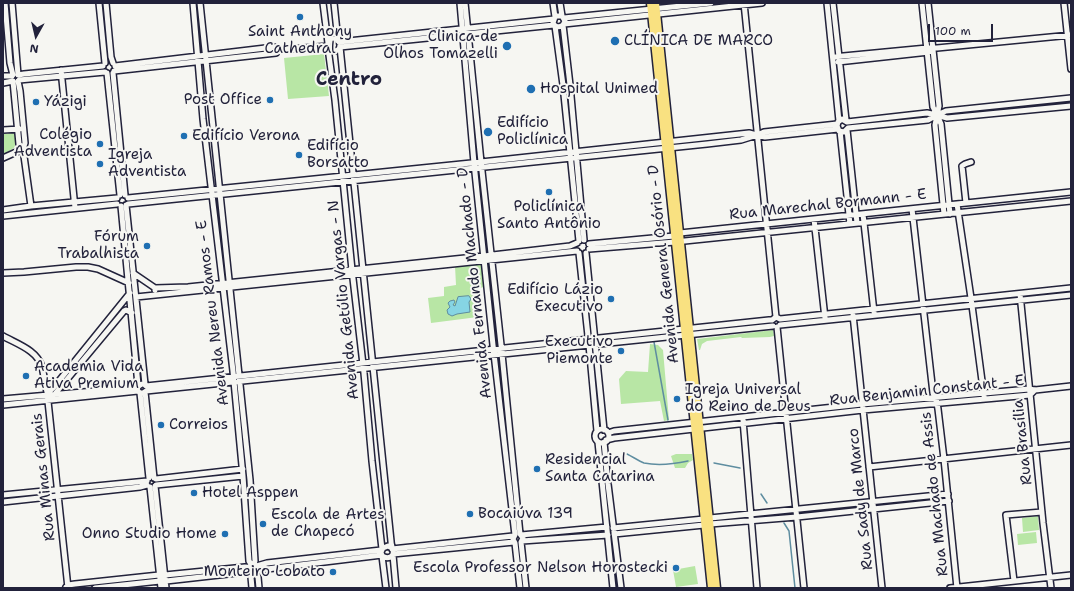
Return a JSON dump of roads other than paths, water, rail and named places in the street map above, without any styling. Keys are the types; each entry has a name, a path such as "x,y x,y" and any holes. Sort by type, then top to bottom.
{"main road":[{"name":"Avenida General Osório - D","path":"653,9 707,521 711,588"},
{"name":"Avenida General Osório - D","path":"707,521 717,588"}],"street":[{"path":"5,3 10,63 20,91 25,143 23,149 31,206"},
{"path":"12,3 17,129 19,144 23,149"},
{"path":"99,3 104,64 103,69 106,73 136,297 142,389"},
{"path":"106,3 111,57 114,68 132,313 163,578 166,588"},
{"name":"Avenida Nereu Ramos - E","path":"193,3 210,191 236,379 252,518 256,561 251,577 252,588"},
{"name":"Avenida Nereu Ramos - E","path":"200,3 229,285 249,561 258,576 259,588"},
{"name":"Avenida Getúlio Vargas - N","path":"323,3 386,588"},
{"name":"Avenida Getúlio Vargas - N","path":"334,3 396,588"},
{"path":"460,3 465,31"},
{"path":"465,3 465,31"},
{"path":"553,3 570,155 584,245 606,432 608,438 605,441 608,484 621,588"},
{"path":"560,3 569,80 584,245"},
{"path":"700,7 711,3"},
{"path":"465,31 554,18 557,16 563,21 653,9 762,3"},
{"path":"827,3 850,224"},
{"path":"833,3 843,95 849,126 847,129 857,223"},
{"path":"922,3 933,107 937,115"},
{"path":"928,3 939,106 935,125 942,161 947,214"},
{"path":"1064,3 1069,35 1071,69"},
{"path":"744,4 776,319 772,323 777,326"},
{"path":"339,44 465,31 555,25 559,27 563,21"},
{"path":"924,25 931,25"},
{"name":"Avenida Fernando Machado - D","path":"465,31 502,351 520,588"},
{"name":"Avenida Fernando Machado - D","path":"465,31 474,165 516,538"},
{"path":"830,36 837,35"},
{"path":"833,60 1069,35"},
{"path":"3,76 16,78 106,73 114,68 205,55 274,47 275,49 280,50 328,45 333,39 336,39 339,44"},
{"path":"328,45 333,51 337,50 339,44"},
{"path":"114,68 199,62 276,53 275,49"},
{"path":"3,83 16,78 61,70 84,68 109,62 114,68"},
{"path":"84,68 85,74"},
{"path":"61,70 75,205"},
{"path":"930,78 936,77"},
{"path":"562,80 569,80"},
{"path":"837,96 843,95"},
{"path":"839,126 844,132 847,129 928,120 946,111 1071,98"},
{"path":"1009,104 1010,112"},
{"path":"839,126 843,119 847,121 927,113 947,118 1071,106"},
{"path":"886,117 886,124"},
{"path":"123,201 668,145 718,139 749,133 757,135 764,132 801,131 839,126"},
{"path":"3,130 24,128"},
{"path":"3,158 23,149"},
{"path":"966,203 962,166 971,162"},
{"path":"845,173 851,172"},
{"path":"3,210 31,206 75,205 195,197 210,191"},
{"name":"Rua Marechal Bormann - E","path":"504,257 570,246 655,241 677,238 722,228 1071,192"},
{"path":"1007,199 1008,208"},
{"name":"Rua Marechal Bormann - E","path":"677,238 722,237 1071,201"},
{"path":"957,204 984,396"},
{"path":"3,216 75,205"},
{"name":"Rua Machado de Assis","path":"912,209 932,393 937,403 949,501 957,588"},
{"path":"863,214 875,315"},
{"path":"814,219 826,320"},
{"path":"722,228 722,237"},
{"path":"584,245 576,249 578,252 589,339 597,431 595,433 595,437 598,442 613,588"},
{"name":"Rua Marechal Bormann - E","path":"223,286 491,258 578,252 582,254 584,245"},
{"path":"3,273 88,267 98,269 129,283"},
{"path":"133,273 155,288 223,286"},
{"path":"136,297 223,286"},
{"path":"155,288 156,295"},
{"path":"502,351 596,345 776,319 1071,288"},
{"path":"3,405 47,396 130,293"},
{"name":"Rua Brasília","path":"1020,294 1032,390"},
{"path":"3,399 47,396 54,397 142,389 494,352 589,339 735,330 1071,295"},
{"path":"54,397 124,311 126,310 132,313"},
{"name":"Rua Sady de Marco","path":"852,311 882,588"},
{"path":"776,319 781,322 777,326 804,588"},
{"path":"735,324 735,330"},
{"path":"98,333 103,337"},
{"name":"Rua Minas Gerais","path":"3,336 33,352 42,366 58,490 67,587"},
{"name":"Rua Benjamin Constant - E","path":"885,405 937,403 1071,386"},
{"name":"Rua Benjamin Constant - E","path":"744,420 786,412 885,405 934,398 1030,395 1032,390"},
{"name":"Rua Brasília","path":"1030,395 1051,588"},
{"name":"Rua Benjamin Constant - E","path":"606,432 744,420 787,418 863,407"},
{"path":"744,420 757,588"},
{"name":"Rua Benjamin Constant - E","path":"605,441 614,438 697,425"},
{"path":"597,431 600,429 606,432"},
{"path":"598,442 605,441"},
{"path":"869,467 1071,445"},
{"path":"3,502 140,487 152,482 243,469"},
{"path":"230,470 231,478"},
{"path":"3,495 105,485 244,476"},
{"path":"105,485 106,491"},
{"path":"614,534 671,528 751,514 948,494"},
{"path":"11,495 11,501"},
{"path":"909,498 910,505"},
{"path":"613,528 670,522 751,521 949,501"},
{"path":"1014,582 1006,515 1042,512"},
{"path":"670,522 671,528"},
{"path":"67,587 97,586 246,567 268,569 382,553 388,558 392,552 607,527"},
{"path":"516,538 518,544 522,541 608,535"},
{"path":"522,541 526,588"},
{"path":"382,553 386,546 392,552"},
{"path":"950,588 1002,585 1014,582 1071,575"},
{"path":"161,588 163,578"}],"water":[{"path":"469,296 471,299 469,302 470,312 452,316 448,314 447,310 450,307 448,303 450,301 454,300 455,302 453,305 455,306 458,297"}],"waterway":[{"path":"654,342 668,420"},
{"path":"627,454 644,463 650,464 666,464 688,461"},
{"path":"714,463 740,468"},
{"path":"761,494 767,503"},
{"path":"784,523 789,531 795,588"}],"place":[{"name":"Saint Anthony Cathedral","path":"300,17"},
{"name":"CLÍNICA DE MARCO","path":"615,41"},
{"name":"Clinica de Olhos Tomazelli","path":"507,46"},
{"name":"Hospital Unimed","path":"531,89"},
{"name":"Post Office","path":"270,100"},
{"name":"Yázigi","path":"36,102"},
{"name":"Edifício Policlínica","path":"488,132"},
{"name":"Edifício Verona","path":"184,136"},
{"name":"Colégio Adventista","path":"100,144"},
{"name":"Edifício Borsatto","path":"299,155"},
{"name":"Igreja Adventista","path":"100,164"},
{"name":"Policlínica Santo Antônio","path":"549,192"},
{"name":"Fórum Trabalhista","path":"147,246"},
{"name":"Edifício Lázio Executivo","path":"611,299"},
{"name":"Executivo Piemonte","path":"621,351"},
{"name":"Academia Vida Ativa Premium","path":"26,376"},
{"name":"Igreja Universal do Reino de Deus","path":"677,399"},
{"name":"Correios","path":"161,425"},
{"name":"Residencial Santa Catarina","path":"537,469"},
{"name":"Hotel Asppen","path":"194,493"},
{"name":"Bocaiúva 139","path":"470,514"},
{"name":"Escola de Artes de Chapecó","path":"263,524"},
{"name":"Onno Studio Home","path":"225,534"},
{"name":"Escola Professor Nelson Horostecki","path":"676,568"},
{"name":"Monteiro Lobato","path":"333,572"}],"district":[{"name":"Centro","path":"349,80"}]}
